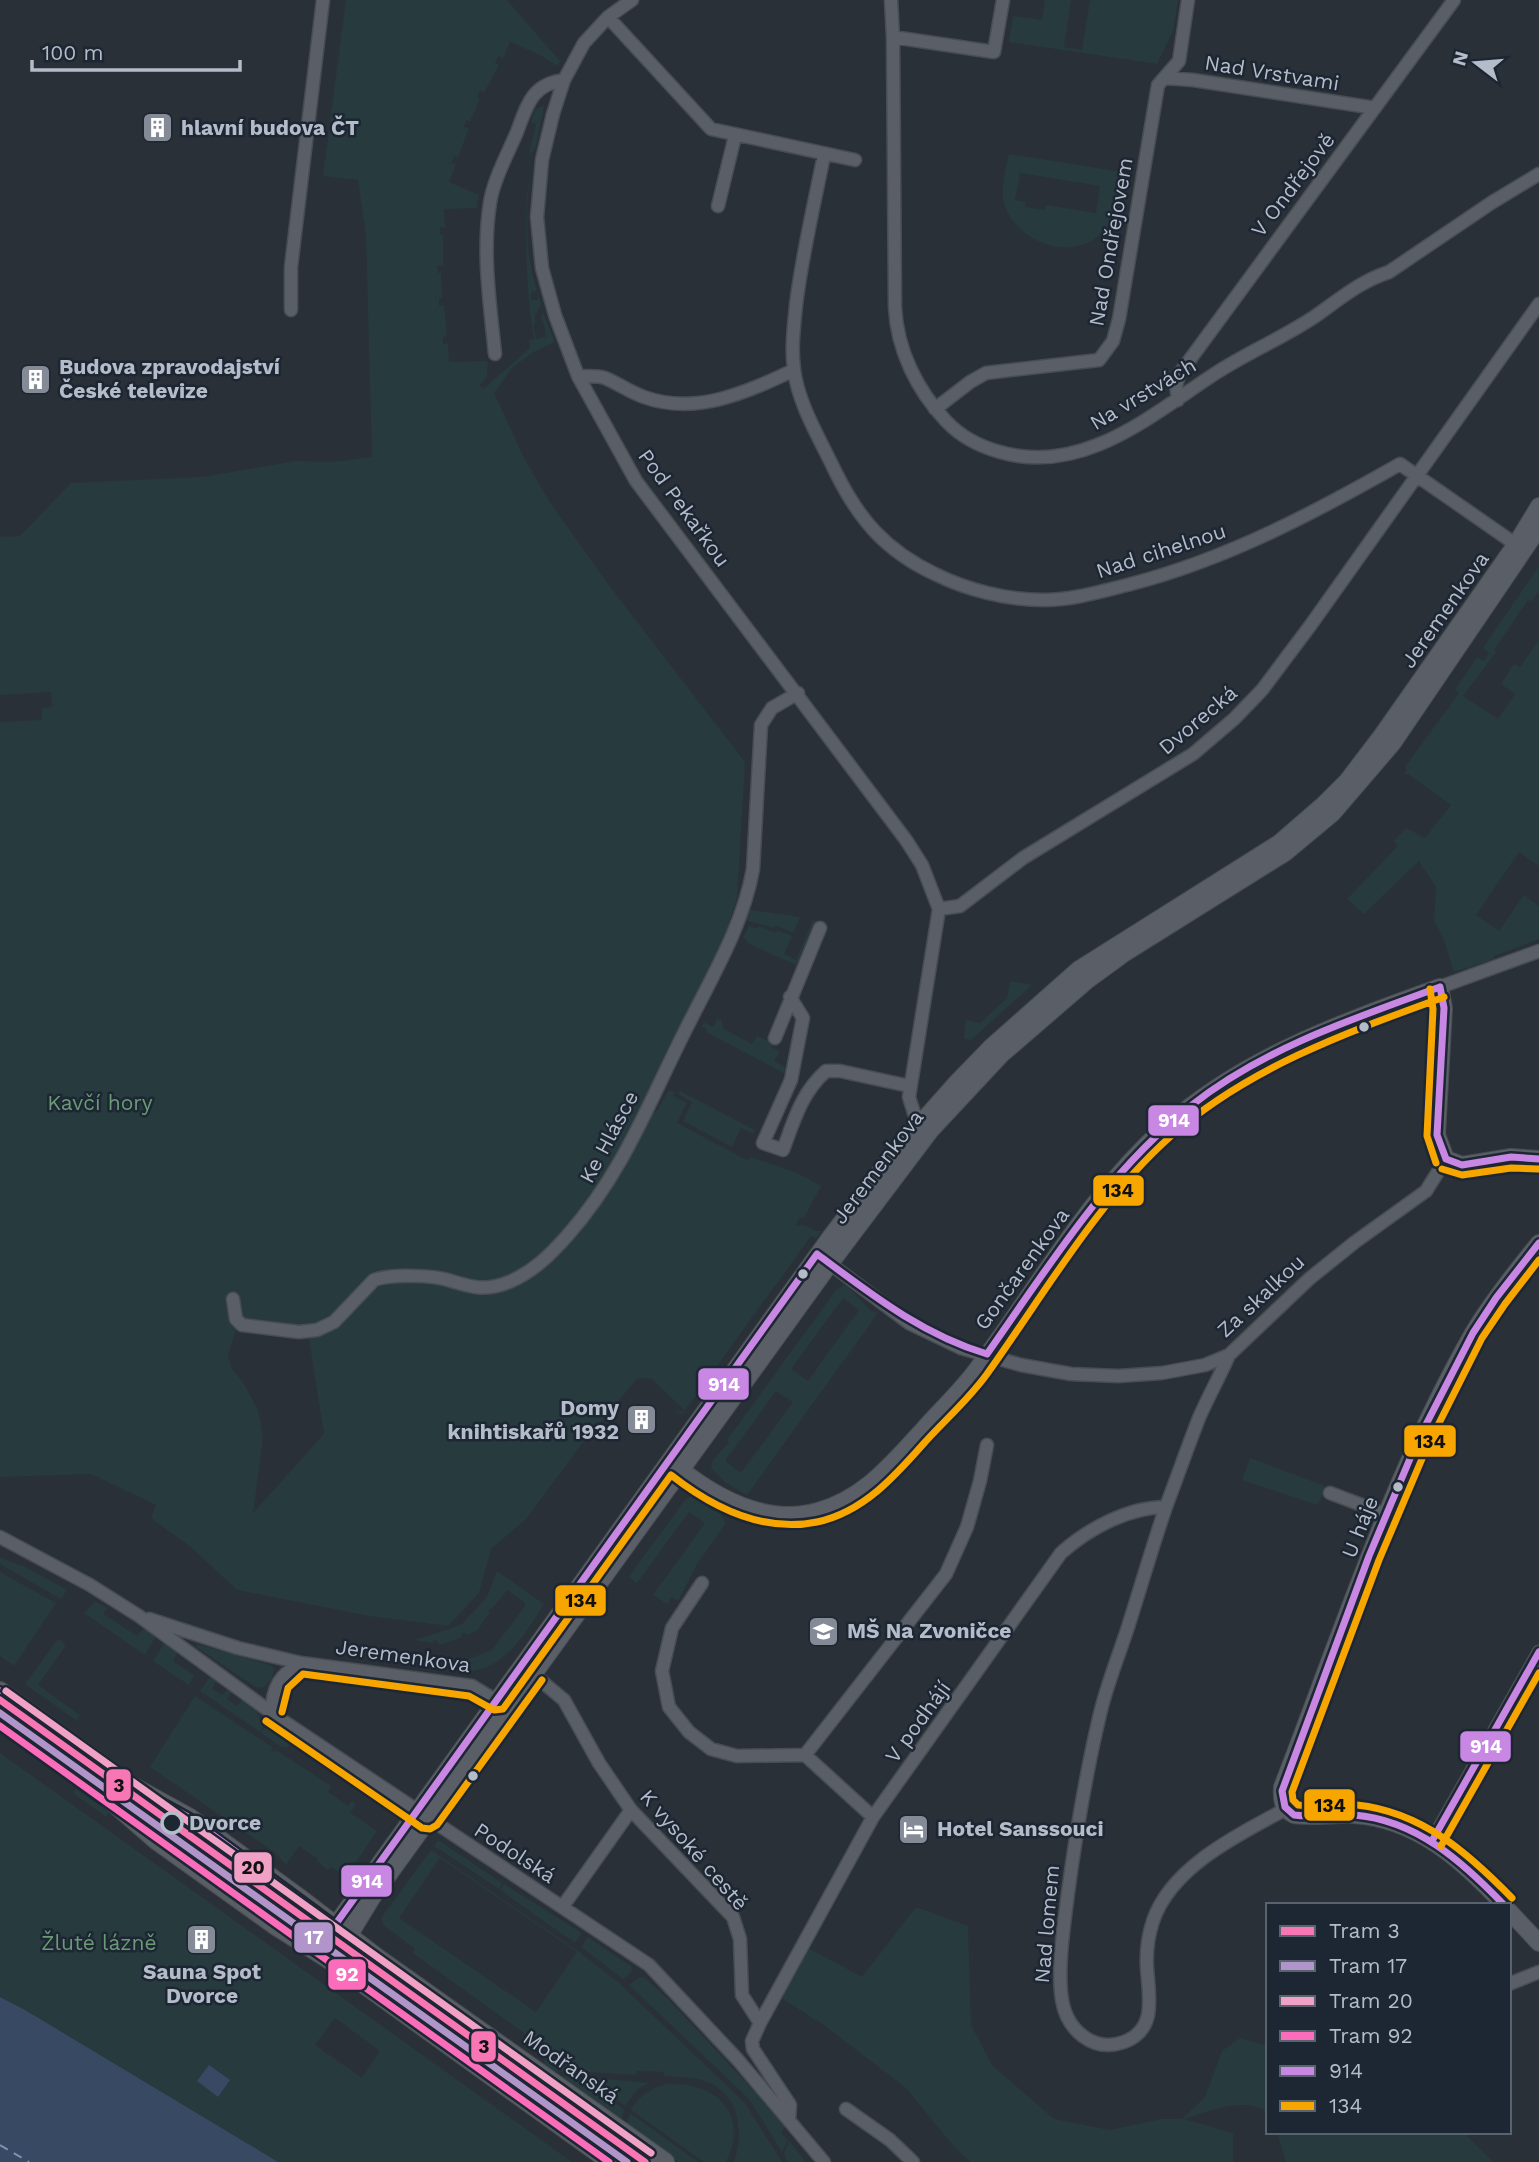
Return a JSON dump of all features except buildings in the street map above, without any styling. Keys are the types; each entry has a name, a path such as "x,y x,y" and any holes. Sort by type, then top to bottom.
{"main road":[{"name":"Modřanská","path":"0,1691 143,1791 190,1818 341,1930 665,2162"},
{"path":"0,1719 100,1791 156,1840 333,1962 611,2162"},
{"path":"127,1814 138,1819 149,1814 151,1801 143,1791"}],"street":[{"path":"291,310 291,267 323,0"},
{"name":"Pod Pekařkou","path":"632,0 608,17 584,43 564,80 542,160 537,216 542,268 555,315 579,376 636,481 906,840 922,865 939,909"},
{"name":"Na vrstvách","path":"891,0 895,321 905,358 935,409 958,432 976,444 1008,454 1046,458 1067,456 1124,432 1178,400 1213,375 1316,316 1361,284 1389,272 1539,174"},
{"path":"893,37 994,52 1003,0"},
{"name":"Nad Ondřejovem","path":"935,409 986,373 1094,362 1109,349 1119,319 1158,85 1178,61 1188,0"},
{"name":"V Ondřejově","path":"1178,400 1177,385 1180,373 1454,0"},
{"path":"608,17 711,129 855,160"},
{"name":"Nad Vrstvami","path":"1164,78 1193,80 1375,108"},
{"path":"495,354 487,279 490,202 527,104 543,85 564,80"},
{"path":"718,206 735,136"},
{"name":"Nad cihelnou","path":"824,155 800,273 794,322 794,370 813,425 846,495 866,524 892,549 920,567 956,584 985,592 1042,600 1101,592 1163,575 1251,542 1338,499 1400,464 1520,547"},
{"name":"Dvorecká","path":"939,909 960,906 1023,859 1194,754 1234,719 1262,690 1539,304"},
{"path":"579,376 603,377 646,398 678,405 739,394 794,370"},
{"name":"Jeremenkova","path":"139,1616 238,1648 301,1663 472,1686 503,1704 824,1259 926,1126 991,1047 1079,969 1279,843 1347,780 1388,739 1520,547 1539,506"},
{"name":"Jeremenkova","path":"1520,547 1539,528"},
{"name":"Ke Hlásce","path":"233,1299 236,1319 242,1325 311,1332 334,1322 379,1278 401,1276 445,1279 466,1287 483,1287 512,1280 547,1259 596,1202 627,1150 727,946 751,883 761,725 772,708 798,693"},
{"path":"926,1126 911,1106 909,1086 939,909"},
{"path":"775,1038 820,928"},
{"name":"Gončarenkova","path":"675,1465 694,1480 738,1505 765,1513 793,1516 817,1512 846,1501 869,1487 889,1467 977,1369 1083,1219 1130,1162 1165,1127 1225,1083 1279,1051 1319,1033 1539,951"},
{"path":"1440,987 1444,1008 1437,1135 1446,1159 1462,1165 1511,1157 1539,1159"},
{"path":"790,997 803,1018 798,1049 790,1080 763,1143 783,1150 801,1101 813,1082 826,1071 885,1079 909,1086"},
{"name":"Za skalkou","path":"824,1259 909,1323 961,1348 1021,1365 1071,1374 1118,1376 1162,1373 1205,1365 1229,1355 1309,1279 1426,1191 1446,1159"},
{"name":"U háje","path":"1286,1809 1282,1787 1385,1517 1432,1412 1474,1332 1510,1278 1539,1243"},
{"name":"Nad lomem","path":"1229,1355 1200,1415 1166,1507 1101,1712 1076,1832 1063,1933 1062,1998 1065,2013 1086,2039 1101,2045 1121,2043 1143,2030 1149,2018 1150,2006 1147,1945 1154,1919 1169,1891 1220,1845 1286,1809"},
{"path":"805,1755 946,1574 967,1527 987,1445"},
{"path":"1330,1493 1375,1510 1385,1517"},
{"name":"V podhájí","path":"760,2023 873,1817 1062,1553 1078,1538 1097,1527 1149,1507 1166,1507"},
{"name":"Podolská","path":"0,1537 90,1585 139,1616 422,1815 649,1965 691,2007 824,2162"},
{"path":"702,1583 672,1628 662,1671 669,1707 689,1732 711,1749 737,1756 805,1755 873,1817"},
{"path":"1432,1841 1539,1652"},
{"path":"272,1712 272,1696 277,1683 287,1670 301,1663"},
{"name":"K vysoké cestě","path":"527,1669 564,1700 599,1763 631,1810 733,1917 740,1939 742,1995 760,2023"},
{"path":"316,1952 341,1930 503,1704"},
{"path":"1286,1809 1297,1816 1343,1815 1399,1825 1432,1841 1473,1871 1502,1903"},
{"path":"563,1906 631,1810"},
{"path":"1511,1913 1539,1943"},
{"path":"333,1962 341,1930"},
{"path":"1511,1983 1539,1972"},
{"path":"760,2023 752,2041 753,2049 790,2105 789,2120"},
{"path":"846,2109 890,2140 913,2162"}],"green space":[{"name":"Kavčí hory","path":"346,0 507,0 560,61 558,66 510,42 503,59 498,56 495,63 499,65 484,93 480,90 477,97 480,98 470,122 467,120 463,127 469,128 458,157 454,156 451,163 456,164 449,182 479,195 477,208 444,209 445,228 440,227 440,234 443,235 443,266 437,265 438,273 441,273 442,298 439,298 439,306 444,305 447,336 443,337 443,344 448,343 449,362 488,361 487,377 479,385 483,389 530,348 529,340 534,339 528,295 526,220 530,178 527,235 537,290 531,293 531,300 538,300 538,293 541,305 533,325 536,339 546,337 541,319 543,312 555,342 534,352 513,367 494,393 525,460 551,504 608,584 745,762 737,898 721,947 644,1106 656,1112 669,1090 674,1092 673,1096 687,1103 677,1123 747,1160 751,1157 797,1173 821,1186 804,1218 800,1217 796,1225 822,1231 816,1238 811,1236 683,1413 680,1414 671,1407 680,1412 684,1410 652,1379 638,1378 583,1442 526,1519 491,1549 479,1593 448,1626 369,1616 237,1590 192,1548 151,1518 156,1505 91,1474 0,1477 0,722 42,720 42,708 52,707 51,692 0,695 0,537 20,536 71,483 203,477 295,461 334,462 372,457 366,235 358,180 323,176","holes":["237,1327 269,1335 309,1339 324,1434 253,1513 263,1437 258,1410 243,1382 232,1369 228,1355"]},
{"path":"1045,0 1071,0 1064,47 1082,50 1090,0 1178,0 1173,31 1157,64 1009,42 1013,16 1042,20"},
{"path":"544,107 535,150 529,154 536,124 531,122 535,110"},
{"path":"1009,154 1122,172 1115,207 1108,225 1097,238 1082,245 1051,246 1035,240 1011,218 1004,203 1003,185","holes":["1020,173 1100,186 1096,213 1046,205 1045,210 1025,207 1026,202 1015,200"]},
{"path":"1539,566 1539,594 1537,593 1531,602 1528,600 1494,650 1496,652 1463,696 1498,719 1515,694 1501,684 1514,664 1520,667 1539,640 1539,866 1519,852 1476,915 1499,931 1524,895 1539,906 1539,939 1494,956 1495,959 1454,972 1444,940 1434,921 1436,887 1419,861 1364,914 1347,899 1398,846 1394,841 1406,828 1425,838 1451,805 1408,774 1404,774 1407,769 1405,767 1459,693 1455,690 1477,657 1484,661 1489,653 1483,648"},
{"path":"750,909 800,917 793,933 775,925 774,928 746,920"},
{"path":"813,920 796,965 747,943 743,938 749,926 757,929 758,926 776,933 777,930 792,936 784,954 796,960"},
{"path":"1010,981 1032,985 971,1040 964,1039 966,1020 980,1023 1007,998"},
{"path":"717,1019 721,1020 724,1029 752,1044 757,1036 773,1043 771,1047 780,1051 774,1061 786,1068 784,1073 706,1032 707,1029 702,1027 704,1022 713,1027"},
{"path":"680,1091 755,1130 753,1134 741,1128 732,1147 683,1121 692,1102 678,1094"},
{"path":"847,1286 871,1311 878,1313 747,1495 726,1483 711,1468 713,1460 729,1442 727,1440 836,1290","holes":["843,1298 859,1310 808,1381 791,1369","776,1391 793,1402 741,1473 725,1461"]},
{"path":"1250,1458 1328,1487 1317,1505 1242,1480"},
{"path":"691,1496 712,1507 721,1515 725,1524 696,1566 678,1601 672,1597 667,1604 653,1595 705,1523 689,1512 637,1583 629,1577 684,1501"},
{"path":"0,1557 22,1565 67,1590 61,1599 0,1564"},
{"path":"497,1571 544,1604 521,1638 502,1658 478,1670 464,1671 461,1662 492,1650 525,1606 525,1603 507,1590 492,1609 490,1608 477,1631 461,1634 462,1637 443,1644 434,1640 433,1643 415,1640 461,1625 487,1597"},
{"path":"0,1572 56,1603 14,1666 0,1656"},
{"path":"95,1601 107,1608 103,1614 137,1636 144,1628 156,1636 145,1655 84,1613"},
{"path":"58,1639 66,1645 38,1685 80,1715 77,1721 25,1684"},
{"path":"165,1642 178,1652 173,1661 194,1675 189,1685 153,1661"},
{"path":"197,1644 270,1665 274,1669 272,1679 263,1688 256,1687 196,1647"},
{"path":"211,1675 217,1680 212,1689 222,1695 230,1690 227,1699 237,1706 244,1698 251,1704 265,1723 260,1732 200,1691"},
{"path":"195,1696 272,1747 274,1752 276,1750 331,1786 328,1792 348,1806 352,1801 356,1804 350,1813 377,1831 346,1877 331,1867 328,1870 299,1846 286,1865 274,1852 150,1767"},
{"path":"270,1726 292,1741 287,1748 261,1733 264,1728"},
{"name":"Žluté lázně","path":"0,1753 572,2162 277,2162 0,1997","holes":["335,2018 380,2051 362,2078 315,2045"]},
{"path":"76,1789 109,1812 106,1817 73,1793"},
{"path":"438,1840 502,1883 499,1889 434,1846"},
{"path":"431,1850 578,1951 618,1982 744,2102 782,2162 734,2162 739,2138 736,2114 724,2093 714,2085 697,2079 664,2076 664,2072 637,2071 636,2075 585,2072 567,2064 413,1953 415,1949 384,1926 381,1918","holes":["440,1858 577,1952 536,2012 399,1918"]},
{"path":"504,1884 582,1933 575,1943 500,1890"},
{"path":"916,1907 968,1926 971,2025 992,2065 1054,2119 1110,2130 1161,2119 1182,2119 1205,2097 1222,2051 1240,2038 1266,2045 1266,2112 1249,2105 1238,2105 1184,2119 1233,2133 1233,2162 971,2162 955,2148 906,2088 825,2026 778,1996 808,1948 862,1977"},
{"path":"588,1937 632,1967 631,1973 623,1979 581,1947"},
{"path":"644,1977 670,2001 785,2127 781,2133 788,2140 782,2152 749,2099 629,1985"},
{"path":"549,2055 573,2072 552,2071 543,2064"},
{"path":"558,2076 579,2077 624,2109 621,2121"},
{"path":"585,2077 649,2083 638,2089 625,2106"},
{"path":"667,2084 700,2088 724,2104 731,2115 734,2129 726,2162 704,2162 631,2110 646,2093"},
{"path":"630,2113 698,2162 678,2162 627,2125"},
{"path":"1278,2134 1465,2134 1493,2162 1286,2162"},
{"path":"789,2141 806,2162 788,2162 784,2154"}],"water":[{"path":"0,1997 25,2010 278,2162 0,2162"},
{"path":"209,2065 230,2080 218,2097 197,2081"}],"ferry route":[{"path":"0,2145 29,2162"}],"tram line":[{"name":"20","path":"6,1691 651,2153"},
{"name":"3","path":"0,1700 645,2162"},
{"name":"17","path":"0,1713 627,2162"},
{"name":"92","path":"0,1726 609,2162"}],"transit line":[{"name":"914","path":"1440,987 1444,1008 1437,1135 1446,1159"},
{"name":"914","path":"987,1354 1106,1190 1161,1131 1192,1105 1249,1067 1311,1036 1440,987"},
{"name":"134","path":"1430,989 1433,1009 1427,1136 1436,1163"},
{"name":"134","path":"282,1712 288,1688 303,1674 469,1696 494,1710 503,1709 671,1475 721,1507 758,1521 777,1524 817,1522 850,1510 891,1479 973,1392 1095,1219 1144,1162 1171,1136 1233,1090 1266,1071 1336,1038 1444,997"},
{"name":"914","path":"1446,1159 1462,1165 1511,1157 1539,1159"},
{"name":"134","path":"1442,1169 1462,1175 1511,1168 1538,1169"},
{"name":"914","path":"1502,1903 1472,1873 1418,1834 1377,1818 1354,1815 1294,1815 1285,1807 1282,1791 1369,1556 1417,1442 1473,1333 1496,1298 1539,1243"},
{"name":"914","path":"0,1691 132,1786 190,1818 335,1925 817,1254 918,1324 940,1336 987,1354"},
{"name":"134","path":"1512,1898 1461,1851 1423,1826 1381,1809 1343,1804 1298,1805 1293,1800 1292,1792 1379,1560 1427,1447 1482,1338 1539,1260"},
{"name":"914","path":"1432,1841 1539,1652"},
{"name":"134","path":"1441,1846 1539,1673"},
{"name":"134","path":"266,1721 422,1828 430,1829 437,1825 542,1680"}],"place":[{"name":"hlavní budova ČT","path":"158,128"},
{"name":"Budova zpravodajství České televize","path":"36,379"},
{"name":"Domy knihtiskařů 1932","path":"642,1420"},
{"name":"MŠ Na Zvoničce","path":"824,1631"},
{"name":"Dvorce","path":"172,1823"},
{"name":"Hotel Sanssouci","path":"914,1829"},
{"name":"Sauna Spot Dvorce","path":"202,1940"}]}
